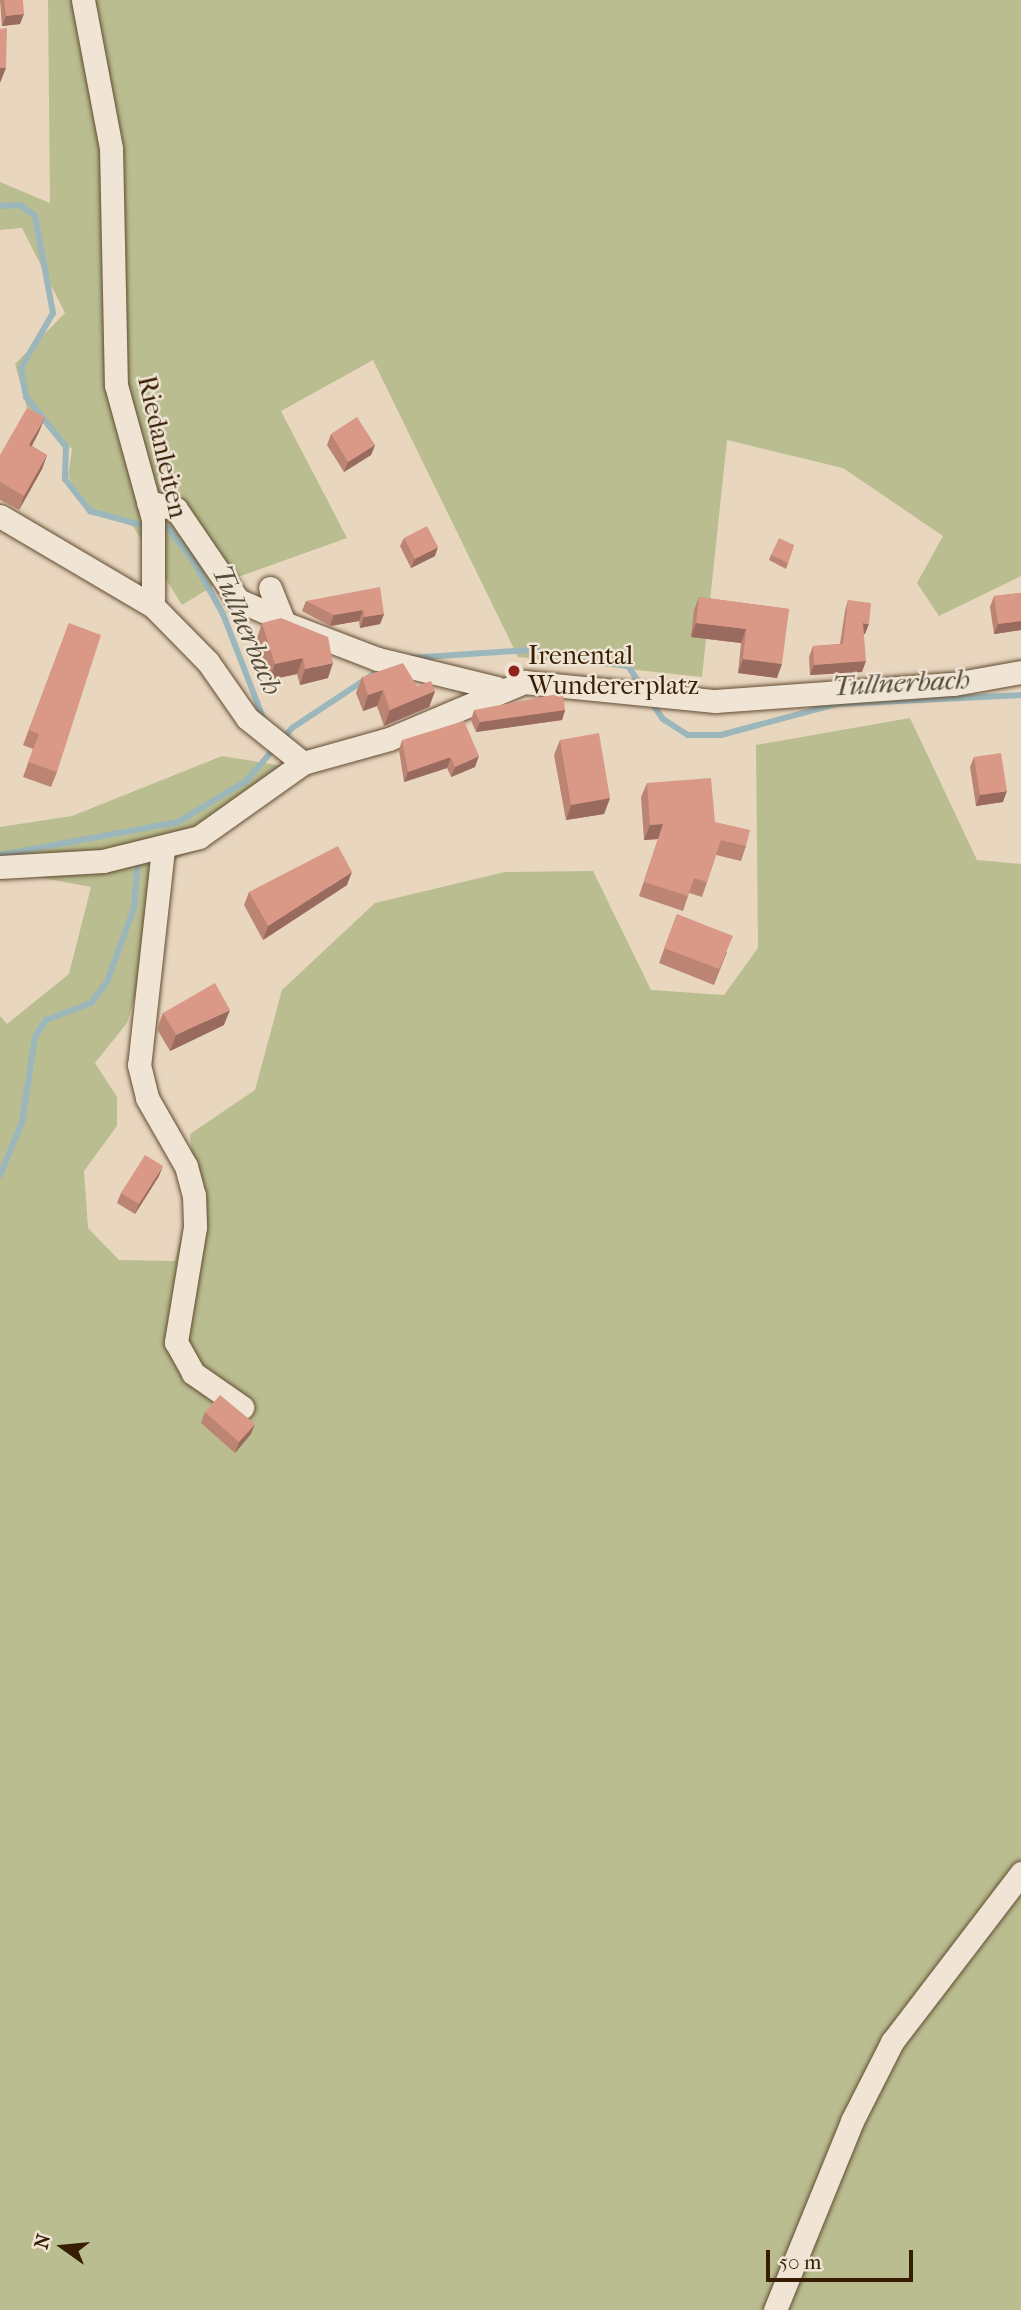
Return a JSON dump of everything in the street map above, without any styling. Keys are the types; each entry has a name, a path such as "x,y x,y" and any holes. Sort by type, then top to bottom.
{"street":[{"name":"Riedanleiten","path":"83,0 111,148 116,385 152,519 153,606"},
{"path":"152,519 176,509 238,600 379,659 497,688"},
{"path":"0,516 153,606 208,662 260,730 295,758"},
{"path":"270,588 279,618"},
{"path":"0,867 125,857 157,851 199,837 295,758 447,717 497,688 524,682 626,692 663,699 954,684 1021,672"},
{"path":"157,851 139,1065 147,1098 186,1166 194,1195 195,1227 176,1342 193,1373 242,1407"},
{"path":"775,2310 852,2121 892,2042 1021,1873"}],"green space":[{"path":"48,0 1021,0 1021,576 939,616 917,583 943,536 843,468 727,440 702,677 518,657 373,360 281,411 347,538 213,586 182,605 133,526 87,510 68,476 72,449 27,408 15,364 65,313 22,228 0,230 0,182 50,203"},
{"path":"910,718 977,860 1021,864 1021,2310 0,2310 0,1016 7,1024 69,974 91,887 26,875 0,880 0,827 72,816 222,756 308,770 200,849 150,869 144,967 127,1023 95,1063 117,1097 117,1126 84,1171 88,1228 119,1260 175,1261 194,1183 190,1134 255,1090 282,990 375,903 505,872 593,871 651,990 724,995 758,948 756,745"}],"building":[{"path":"4,0 23,0 24,14 6,16"},
{"path":"7,28 6,68 0,68 0,29"},
{"path":"27,408 45,417 29,445 47,455 24,496 0,482 0,455"},
{"path":"357,417 375,445 348,462 331,434"},
{"path":"427,526 438,547 415,559 404,538"},
{"path":"779,538 794,545 788,563 771,555"},
{"path":"380,587 384,614 364,617 363,610 334,615 306,601"},
{"path":"1021,593 1021,621 998,624 994,596"},
{"path":"699,597 789,609 782,664 743,659 746,629 696,623"},
{"path":"848,600 871,603 869,624 863,623 866,661 814,665 813,646 843,644"},
{"path":"281,618 328,637 333,663 305,669 303,658 275,664 262,623"},
{"path":"69,623 101,635 57,772 28,762 39,734 29,730"},
{"path":"403,663 417,686 431,681 435,691 390,710 383,690 368,695 362,677"},
{"path":"563,693 565,710 480,722 474,710"},
{"path":"464,721 479,756 455,767 451,757 408,772 402,740"},
{"path":"599,733 610,798 571,805 560,740"},
{"path":"1001,753 1007,791 980,795 974,757"},
{"path":"711,778 715,822 750,830 746,846 721,840 707,882 694,878 688,896 644,882 663,824 650,825 647,783"},
{"path":"338,846 352,872 268,926 249,892"},
{"path":"677,914 733,936 719,969 664,948"},
{"path":"215,983 230,1010 176,1035 163,1013"},
{"path":"145,1155 163,1166 139,1204 121,1193"},
{"path":"220,1395 255,1424 239,1442 205,1412"}],"waterway":[{"name":"Tullnerbach","path":"0,206 20,205 35,216 53,313 21,368 26,397 66,447 65,479 90,511 148,527"},
{"name":"Tullnerbach","path":"159,527 167,527 194,562 223,614 264,720"},
{"name":"Tullnerbach","path":"410,658 530,650 628,666 642,687"},
{"path":"0,855 178,822 246,781 292,728 381,669"},
{"name":"Tullnerbach","path":"651,702 663,719 688,735 721,735 837,704 1021,695"},
{"path":"0,1175 22,1122 35,1037 46,1020 91,1003 107,982 134,908 138,857"}],"place":[{"name":"Irenental Wundererplatz","path":"514,671"}]}
